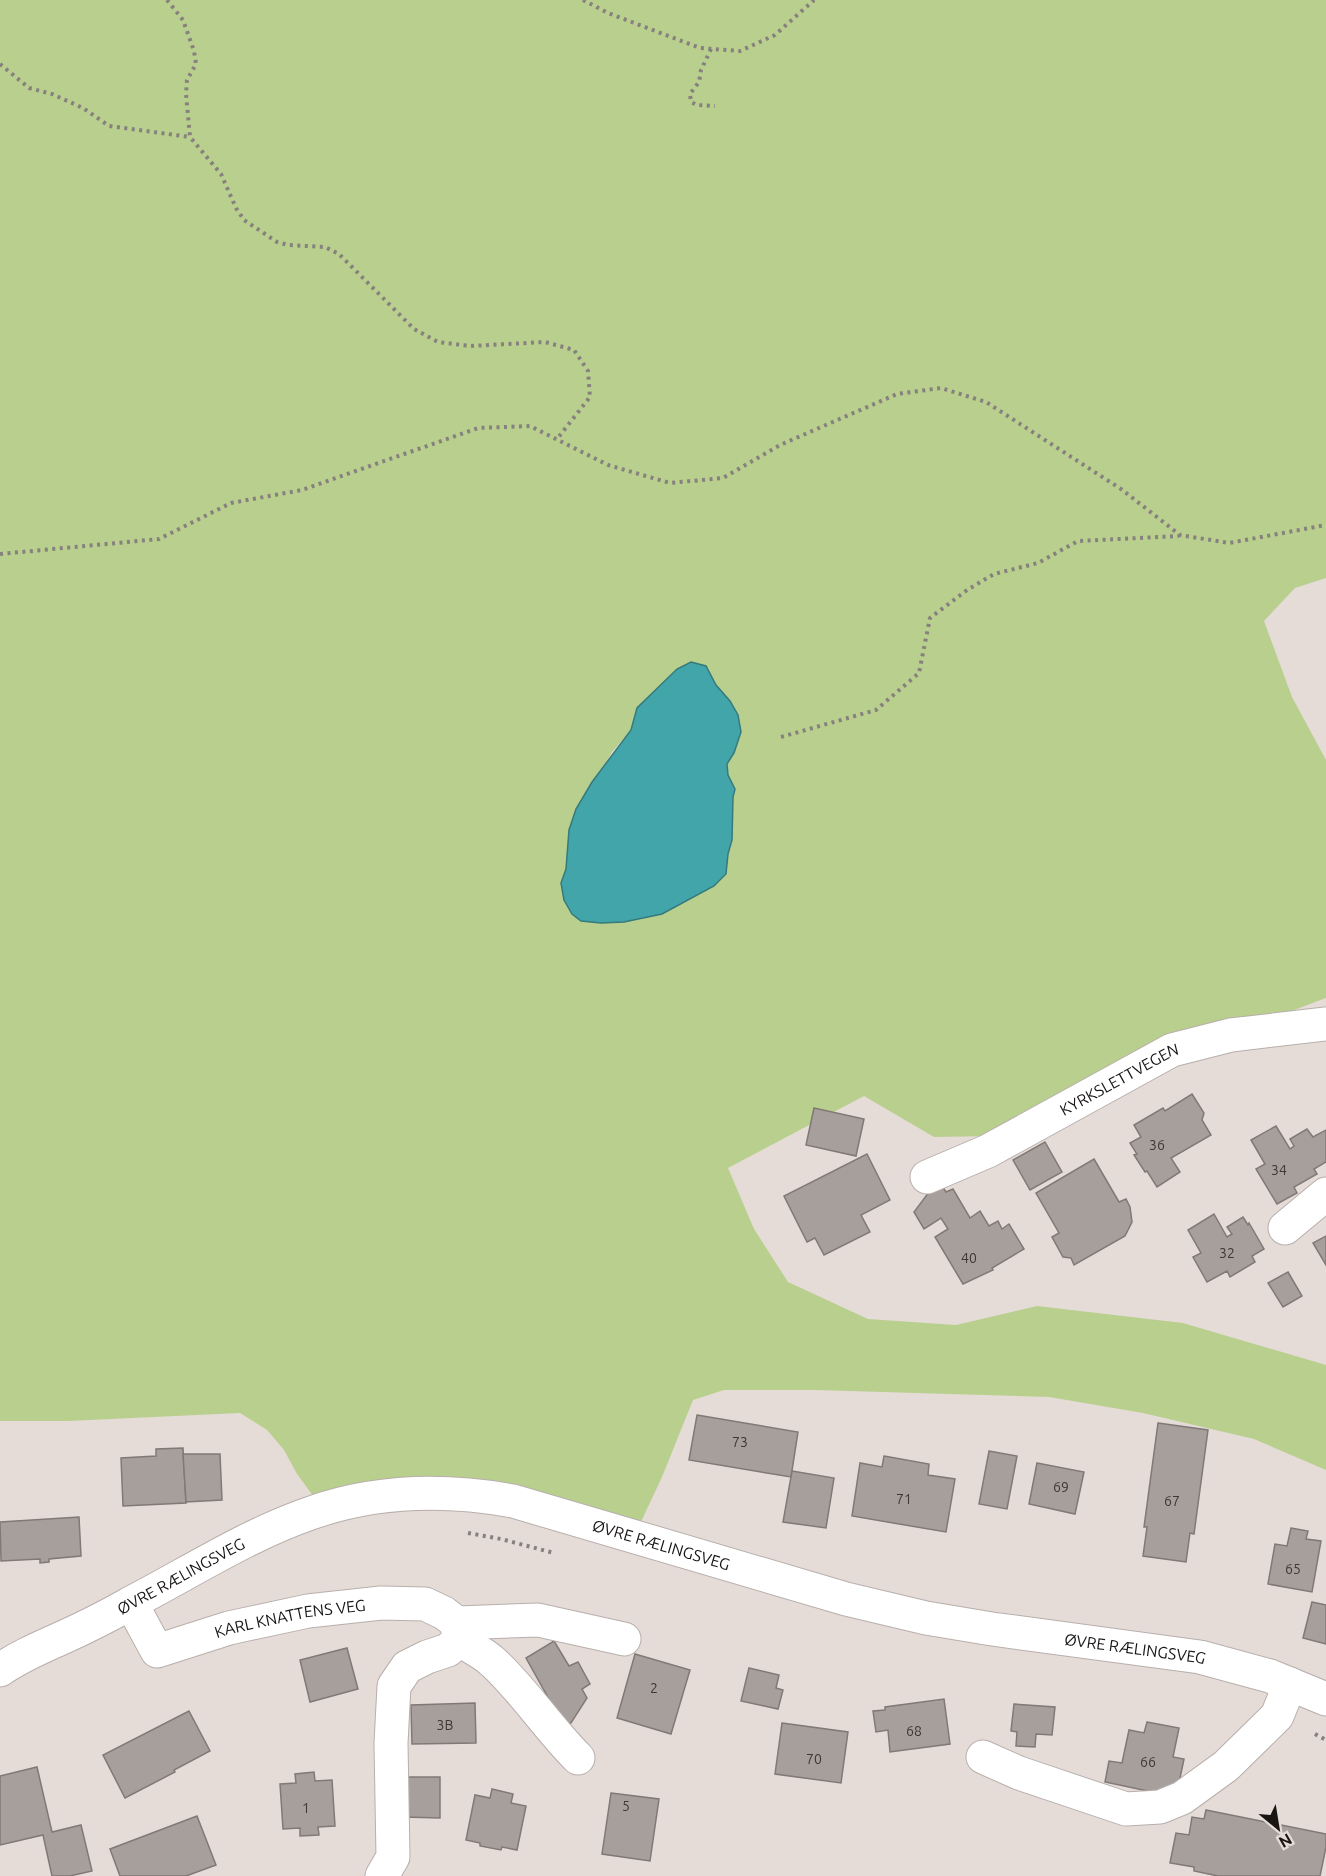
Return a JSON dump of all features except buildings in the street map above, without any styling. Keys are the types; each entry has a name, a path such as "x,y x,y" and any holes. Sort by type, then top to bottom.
{"main road":[{"name":"KYRKSLETTVEGEN","path":"927,1177 988,1151 1172,1050 1231,1035 1323,1031"},
{"path":"1285,1228 1326,1194"},
{"name":"ØVRE RÆLINGSVEG","path":"7,1662 66,1636 279,1525 312,1512 345,1503 382,1496 418,1493 486,1496 545,1509 846,1599 926,1618 1047,1638 1154,1650 1238,1666 1326,1699"},
{"name":"KARL KNATTENS VEG","path":"131,1603 157,1651 229,1628 308,1611 381,1603 425,1604 444,1613 458,1632 493,1662 531,1703 556,1736 578,1758"},
{"path":"382,1876 393,1857 391,1743 394,1686 407,1667 426,1657 448,1650 458,1632 538,1620 624,1639"},
{"path":"983,1756 1019,1773 1126,1809 1160,1807 1182,1798 1226,1766 1277,1716 1290,1684"}],"path":[{"path":"167,0 183,20 194,51 196,64 187,80 186,94 190,136 221,174 244,220 277,242 288,245 325,247 339,254 414,328 438,342 470,346 545,342 574,350 588,371 590,397 557,439"},
{"path":"583,0 608,13 700,48 740,51 775,35 813,1 818,0"},
{"path":"711,49 701,70 699,82 690,94 691,102 697,105 715,106"},
{"path":"0,64 29,88 52,94 83,108 109,126 190,136"},
{"path":"0,554 159,539 231,503 302,490 478,428 530,426 608,465 670,483 723,478 780,445 897,394 941,388 986,402 1120,489 1180,536"},
{"path":"782,736 876,710 919,673 930,618 967,590 994,574 1038,563 1078,542 1180,536 1229,543 1326,525"}],"green space":[{"path":"0,0 1326,0 1326,578 1295,588 1264,621 1292,697 1326,760 1326,998 1190,1049 994,1136 934,1137 864,1096 728,1168 754,1229 788,1282 868,1319 956,1325 1037,1306 1183,1323 1326,1365 1326,1470 1254,1439 1143,1413 1049,1397 815,1390 724,1390 693,1400 662,1477 631,1543 573,1514 316,1500 297,1474 284,1450 267,1430 240,1413 68,1421 0,1421","holes":["706,666 716,685 730,701 734,753 727,764 728,775 735,789 732,840 726,873 564,900 561,883 566,869 569,830 612,752 631,730"]}],"water":[{"path":"691,662 706,666 716,685 730,701 738,715 741,732 734,753 727,764 728,775 735,789 732,840 726,874 714,886 662,914 624,922 581,921 572,914 564,900 561,883 566,869 569,830 576,809 592,782 631,730 637,708 677,669"}]}
